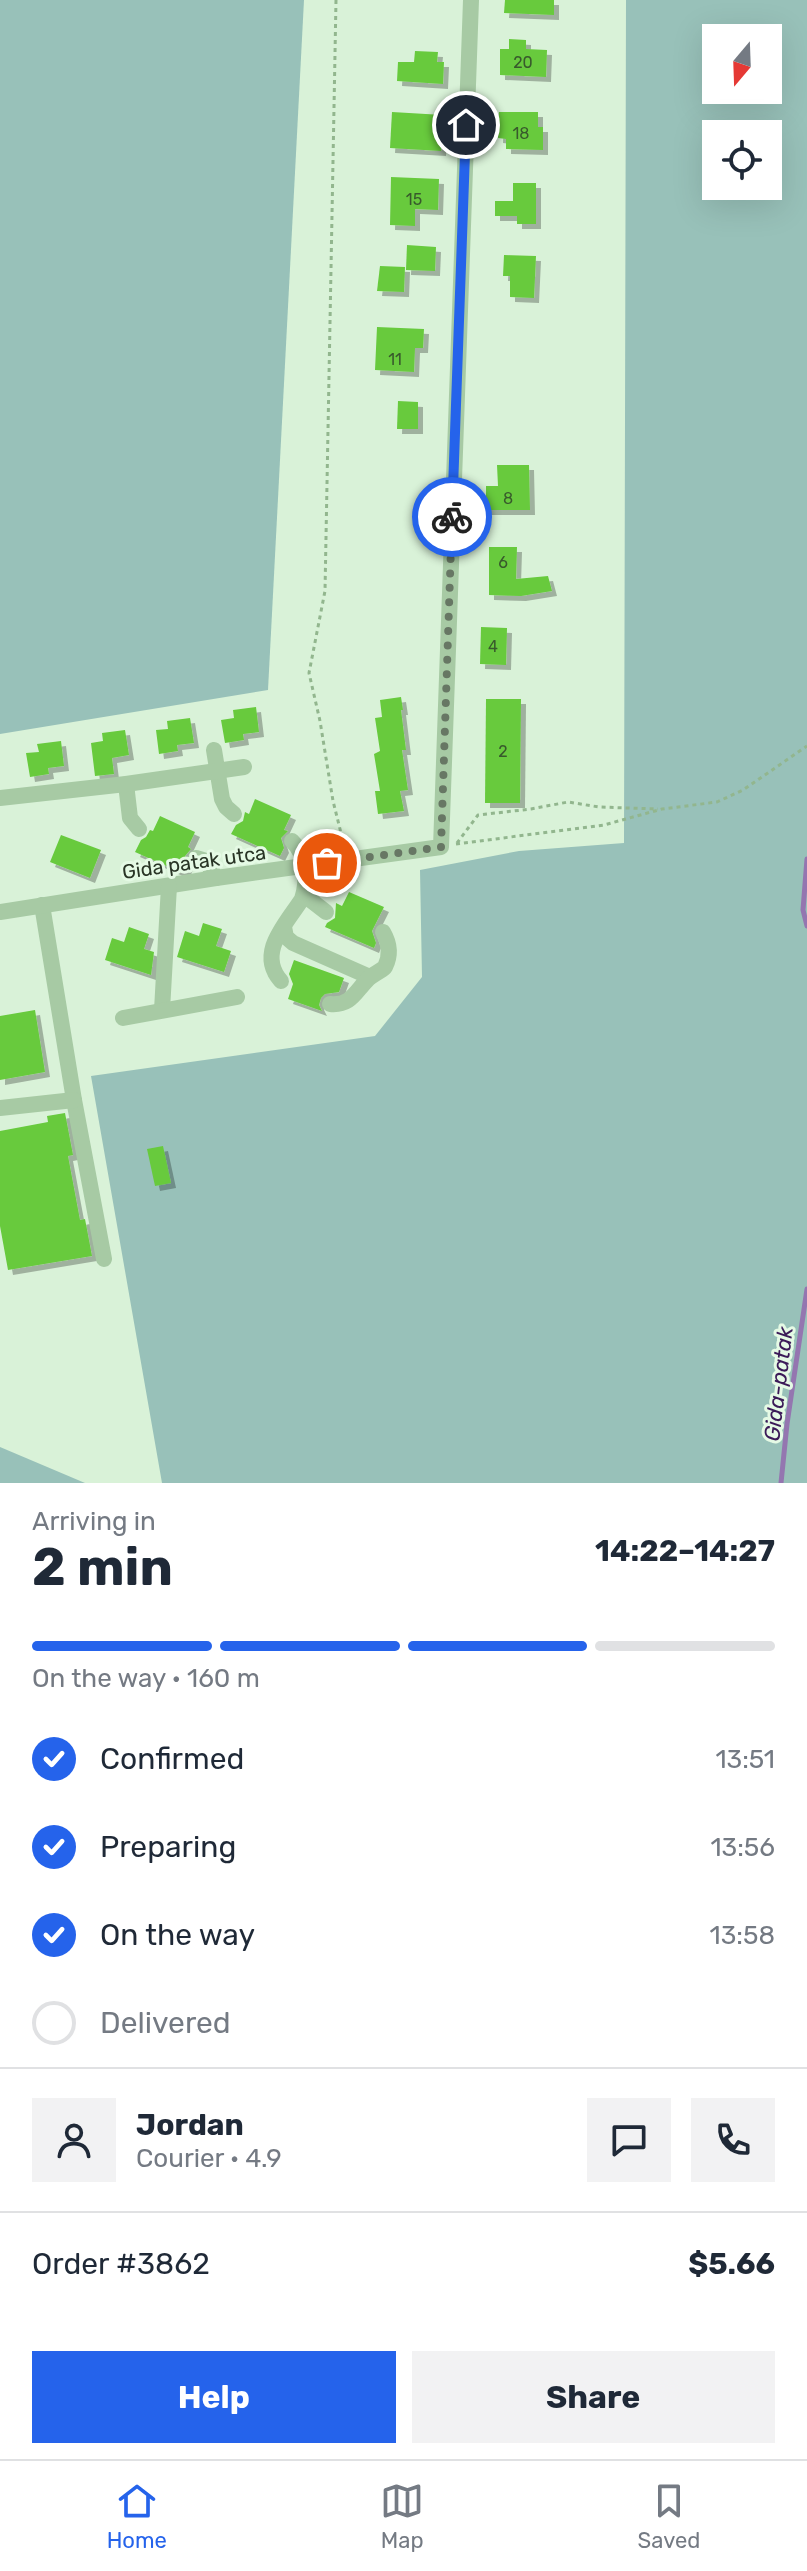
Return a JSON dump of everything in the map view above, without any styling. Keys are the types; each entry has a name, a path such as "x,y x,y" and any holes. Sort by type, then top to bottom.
{"street":[{"name":"Gida patak utca","path":"0,912 441,847 471,0"},
{"path":"214,750 222,799 234,814"},
{"path":"0,798 244,767"},
{"path":"126,784 130,818 139,829"},
{"path":"281,981 275,973 271,951 273,941 304,895 305,867 299,848 292,841"},
{"path":"196,858 206,861 216,878"},
{"path":"162,1010 169,886"},
{"path":"304,895 326,912"},
{"path":"42,905 104,1259"},
{"path":"284,927 286,937 293,943 370,977"},
{"path":"330,1004 340,1005 349,1001 370,977 382,971 387,963 389,942 383,932"},
{"path":"123,1018 237,997"},
{"path":"0,1108 74,1100"}],"path":[{"path":"336,0 325,591 309,673 333,801 349,860"},
{"path":"662,809 599,807 568,802 478,815 456,844 604,825 662,809 717,802 743,790 807,746"}],"shaded area":[{"path":"0,0 304,0 268,690 0,734"},
{"path":"626,0 807,0 807,1483 162,1483 91,1076 375,1036 422,977 420,870 519,851 624,843"},
{"path":"0,1447 85,1483 0,1483"}],"building":[{"path":"505,0 554,0 554,15 504,13"},
{"path":"509,39 526,40 526,49 547,50 546,77 500,75 500,49 509,49"},
{"path":"415,51 438,52 437,62 444,62 443,84 397,81 398,62 414,62"},
{"path":"392,112 443,115 441,151 390,148"},
{"path":"499,112 538,112 538,127 543,127 543,150 506,149 506,139 498,138"},
{"path":"391,177 439,179 438,210 415,209 415,226 390,225"},
{"path":"513,183 536,183 536,224 517,224 517,216 495,216 495,201 513,201"},
{"path":"407,245 436,247 435,271 406,270"},
{"path":"504,255 536,256 534,298 510,297 510,276 503,276"},
{"path":"380,266 405,267 404,292 377,291"},
{"path":"377,327 424,329 423,348 415,348 414,372 375,370"},
{"path":"398,401 418,402 418,429 397,429"},
{"path":"497,465 529,465 530,510 486,510 486,486 498,486"},
{"path":"489,547 517,547 516,579 548,576 552,591 521,596 489,595"},
{"path":"481,627 507,628 506,665 480,664"},
{"path":"401,697 406,750 402,750 408,790 400,791 404,811 378,814 375,791 380,791 374,754 380,751 375,718 382,717 380,700"},
{"path":"486,699 521,699 520,803 485,803"},
{"path":"256,707 259,732 243,734 244,740 225,743 221,720 234,718 233,710"},
{"path":"190,718 194,743 177,745 178,751 159,754 156,730 168,729 167,721"},
{"path":"125,730 129,755 112,758 114,774 95,776 91,743 103,741 102,733"},
{"path":"61,741 64,766 48,768 49,774 30,777 26,753 39,752 37,744"},
{"path":"255,799 291,815 284,830 288,831 281,838 284,848 280,856 231,834 236,825 243,821 245,812 249,814"},
{"path":"160,816 195,832 188,847 191,849 185,856 188,865 185,872 135,852 141,840 150,830 153,831"},
{"path":"61,835 101,850 90,878 50,862"},
{"path":"349,892 384,907 372,931 376,943 374,948 325,927 335,918 336,903 342,906"},
{"path":"203,923 222,929 216,946 231,951 224,972 177,957 185,931 199,936"},
{"path":"129,927 149,934 144,949 154,952 151,975 105,960 112,938 124,942"},
{"path":"294,960 344,978 339,992 325,994 321,998 319,1005 322,1011 288,999 293,984 289,974"},
{"path":"35,1010 45,1072 0,1080 0,1016"},
{"path":"65,1113 73,1155 68,1156 80,1220 85,1219 92,1256 8,1270 0,1226 0,1131 48,1122 47,1116"},
{"path":"163,1146 171,1183 155,1186 147,1149"}],"waterway":[{"name":"Gida-patak","path":"807,859 803,910 807,926"},
{"name":"Gida-patak","path":"781,1483 807,1289"}],"way so far":[{"path":"327,863 441,847 452,517"}],"route":[{"path":"452,517 466,125"}]}
